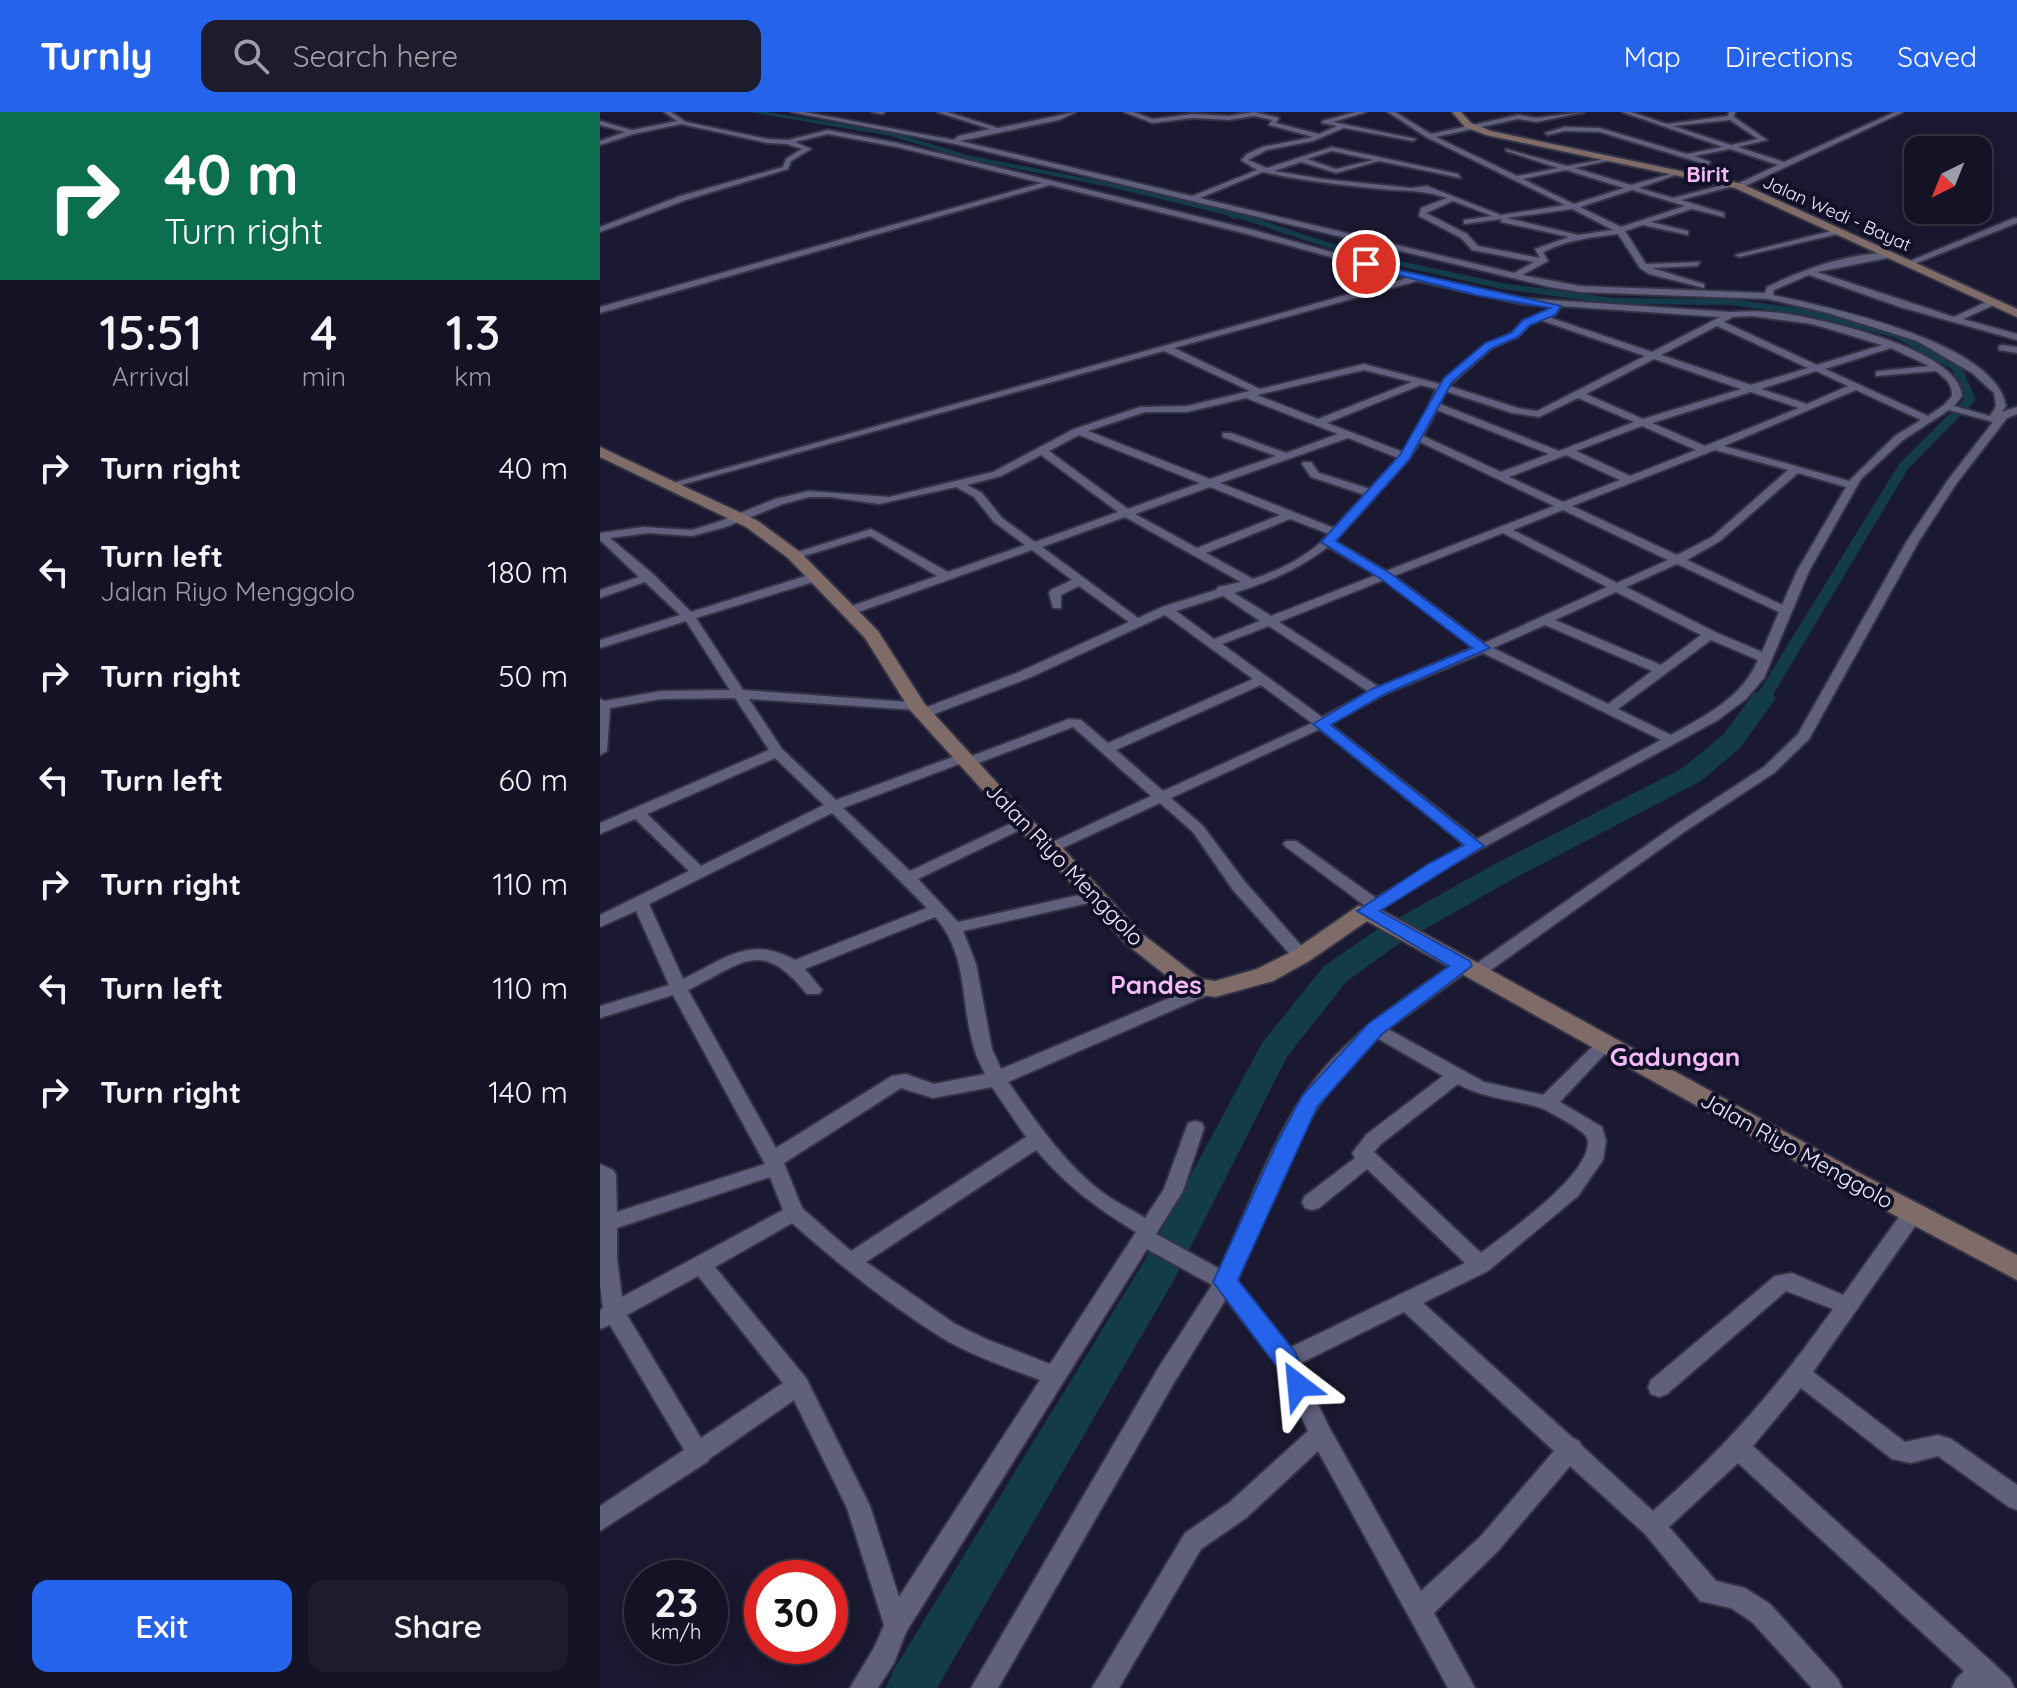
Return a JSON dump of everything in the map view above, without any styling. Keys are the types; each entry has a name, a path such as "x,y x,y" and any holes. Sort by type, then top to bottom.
{"street":[{"path":"606,1224 774,1164 898,1081 933,1091 996,1079 1204,990 1247,982 1301,956 1476,846 1713,717 1741,696 1757,678 1784,610 1852,485 1874,458 1927,419 1949,407 1957,396 1957,386 1952,378 1938,368 1860,333 1808,321 1747,312 1731,315 1556,306 1480,293 934,153 832,133 788,142 768,141 682,122 667,112"},
{"path":"794,112 955,142 1514,276 1580,289 1734,295"},
{"path":"875,112 882,112"},
{"path":"940,112 996,130"},
{"path":"955,142 960,137 1057,119 1073,112"},
{"path":"1127,112 1152,121 1255,114 1276,119 1270,124 1319,136"},
{"path":"1152,121 1169,112"},
{"path":"1295,130 1363,112"},
{"path":"984,1688 1167,1374 1215,1276 1309,1102 1375,1029 1759,778 1804,736 1913,541 2001,406 1999,392 1961,360 1929,341 1768,296 1734,295 1661,275 1643,266 1621,230 1430,136 1391,112"},
{"path":"1456,112 1472,128"},
{"path":"1395,143 1518,117 1536,120 1581,112"},
{"path":"1629,113 1644,112"},
{"path":"1674,200 1736,185 1900,112"},
{"path":"1629,113 1663,129 1676,129 1783,165"},
{"path":"1663,129 1732,115 1768,142 1728,146 1687,156"},
{"path":"600,143 632,132 682,122"},
{"path":"1324,122 1413,139"},
{"path":"600,123 632,132"},
{"path":"1303,142 1343,126"},
{"name":"Jalan Wedi - Bayat","path":"1472,128 1736,185 2017,313"},
{"path":"1548,133 1563,129 1602,130 1708,163"},
{"path":"1634,140 1648,136"},
{"path":"600,230 696,194 786,168 788,160 808,149 788,142"},
{"path":"1458,176 1303,142 1289,142 1245,157 1245,162 1264,170 1304,179 1412,190 1469,174"},
{"path":"1499,152 1542,143"},
{"path":"1192,199 1264,170 1332,149"},
{"path":"1350,153 1365,149"},
{"path":"1508,150 1721,215"},
{"path":"1783,154 1783,165"},
{"path":"1475,158 1487,155"},
{"path":"1299,159 1367,173"},
{"path":"1304,179 1381,159"},
{"path":"1519,178 1609,159"},
{"path":"1480,171 1496,168"},
{"path":"1467,222 1576,206 1679,172"},
{"path":"600,310 1081,173"},
{"path":"1427,188 1496,217 1580,237"},
{"path":"1454,198 1424,210 1422,214 1464,236 1475,248 1542,261"},
{"path":"1514,276 1545,259 1539,250 1580,237 1621,230 1693,206"},
{"path":"1909,263 2017,220"},
{"path":"1645,223 1685,233"},
{"path":"1739,255 1839,231"},
{"path":"1768,296 1770,289 1811,273 1854,260 1889,255"},
{"path":"1643,266 1697,264"},
{"path":"1811,273 1954,320 2017,337"},
{"path":"670,485 1417,278"},
{"path":"1688,293 1688,312"},
{"path":"1746,297 1747,312"},
{"path":"1954,320 1993,302"},
{"path":"600,751 601,705 652,696 739,694 921,709 1024,675 1166,610 1290,569 1331,537 1405,457 1435,406 1442,387 1489,346 1515,335 1526,323 1553,312 1556,306"},
{"path":"1877,325 1897,314"},
{"path":"601,536 647,530 687,534 742,518 769,503 809,494 833,492 879,501 997,474 1078,431 1147,408 1182,410 1369,367 1418,383 1469,392 1534,414 1580,395 1731,315"},
{"path":"1540,317 1808,408"},
{"path":"1719,323 1927,419"},
{"path":"1501,476 1644,422 1891,345"},
{"path":"1166,348 1254,394 1346,435 1405,457"},
{"path":"2002,348 2017,350"},
{"path":"1879,374 1938,368"},
{"path":"1318,423 1418,383"},
{"path":"1212,644 1808,408 1854,387"},
{"path":"1580,395 1708,448 1852,485"},
{"path":"1435,406 1628,479"},
{"path":"1949,407 1995,418 2017,410"},
{"path":"1078,431 1289,515 1331,537 1483,648 1671,740"},
{"path":"1227,435 1285,456"},
{"path":"850,611 1346,435"},
{"path":"1417,437 1784,610"},
{"name":"Jalan Riyo Menggolo","path":"600,451 742,518 794,555 879,644 921,709 1023,823 1051,848 1093,897 1161,961 1204,990"},
{"path":"1043,451 1128,514 1251,583"},
{"path":"1307,464 1315,475 1373,494"},
{"path":"1051,848 1320,724 1378,692 1677,560 1716,539 1796,469"},
{"path":"956,483 978,495 992,514 1032,547 1136,622"},
{"path":"1195,553 1289,515"},
{"path":"1503,529 1710,635 1765,658"},
{"path":"794,555 871,532 947,577"},
{"path":"601,536 689,617 777,752 908,878 954,928 968,964 983,1049 996,1079 1038,1139 1080,1185 1147,1235 1215,1276 1286,1360 1321,1434 1462,1688"},
{"path":"600,594 649,577"},
{"path":"600,644 816,577"},
{"path":"1057,605 1055,593 1080,581"},
{"path":"1222,590 1378,692"},
{"path":"1166,610 1298,705 1476,846"},
{"path":"1545,620 1663,671"},
{"path":"1608,710 1710,635"},
{"path":"1106,749 1261,680"},
{"path":"600,922 834,806 1073,722 1198,829 1239,886 1301,956"},
{"path":"600,829 777,752"},
{"path":"636,812 699,872"},
{"path":"908,878 1023,823"},
{"path":"1291,844 1371,910"},
{"path":"954,928 1093,897"},
{"path":"641,903 678,988 774,1164 794,1213 850,1262 947,1330 978,1346 1053,1375"},
{"path":"794,967 938,910"},
{"name":"Jalan Riyo Menggolo","path":"1371,910 1469,969 2017,1268"},
{"path":"600,1012 678,988 751,953 773,955 794,967 813,990"},
{"path":"1286,1360 1481,1265 1571,1191 1596,1155 1595,1132 1547,1103 1479,1088 1375,1029"},
{"path":"1547,1103 1605,1044"},
{"path":"1455,1077 1362,1151 1481,1265"},
{"path":"863,1688 885,1654 896,1625 1053,1375 1147,1235 1173,1191 1195,1128"},
{"path":"850,1262 1038,1139"},
{"path":"1312,1202 1367,1159"},
{"path":"600,1172 606,1175 607,1181 607,1316 699,1455"},
{"path":"607,1316 794,1213"},
{"path":"1653,1526 1738,1448 1800,1374 1845,1305 1913,1213"},
{"path":"701,1265 798,1385 858,1506 896,1625"},
{"path":"1659,1387 1782,1282 1792,1282 1845,1305"},
{"path":"1408,1303 1571,1448 1653,1526 1709,1592 1750,1603 1829,1688"},
{"path":"1800,1374 1900,1452 1913,1453 1936,1444 1943,1446 2017,1499"},
{"path":"600,1520 798,1385"},
{"path":"1105,1688 1193,1541 1238,1510 1321,1434"},
{"path":"1420,1609 1489,1544 1571,1448"},
{"path":"1738,1448 1983,1682"}],"waterway":[{"path":"753,112 892,134 966,157 1110,185 1234,215"},
{"path":"1237,215 1352,253 1502,286 1613,301 1730,302 1807,312 1900,336 1957,367 1970,400 1903,467 1763,698"},
{"path":"910,1688 1160,1269 1274,1051 1335,974 1386,938 1503,872 1691,775 1732,741 1763,698"}],"district":[{"name":"Birit","path":"1708,174"},
{"name":"Pandes","path":"1156,984"},
{"name":"Gadungan","path":"1675,1056"}],"route":[{"path":"1298,1385 1286,1360 1225,1282 1286,1145 1309,1102 1375,1029 1463,966 1366,911 1434,868 1476,846 1320,724 1378,692 1483,648 1386,576 1328,542 1405,457 1448,380 1489,346 1515,335 1526,323 1553,312 1556,306 1480,293 1366,264"}]}
